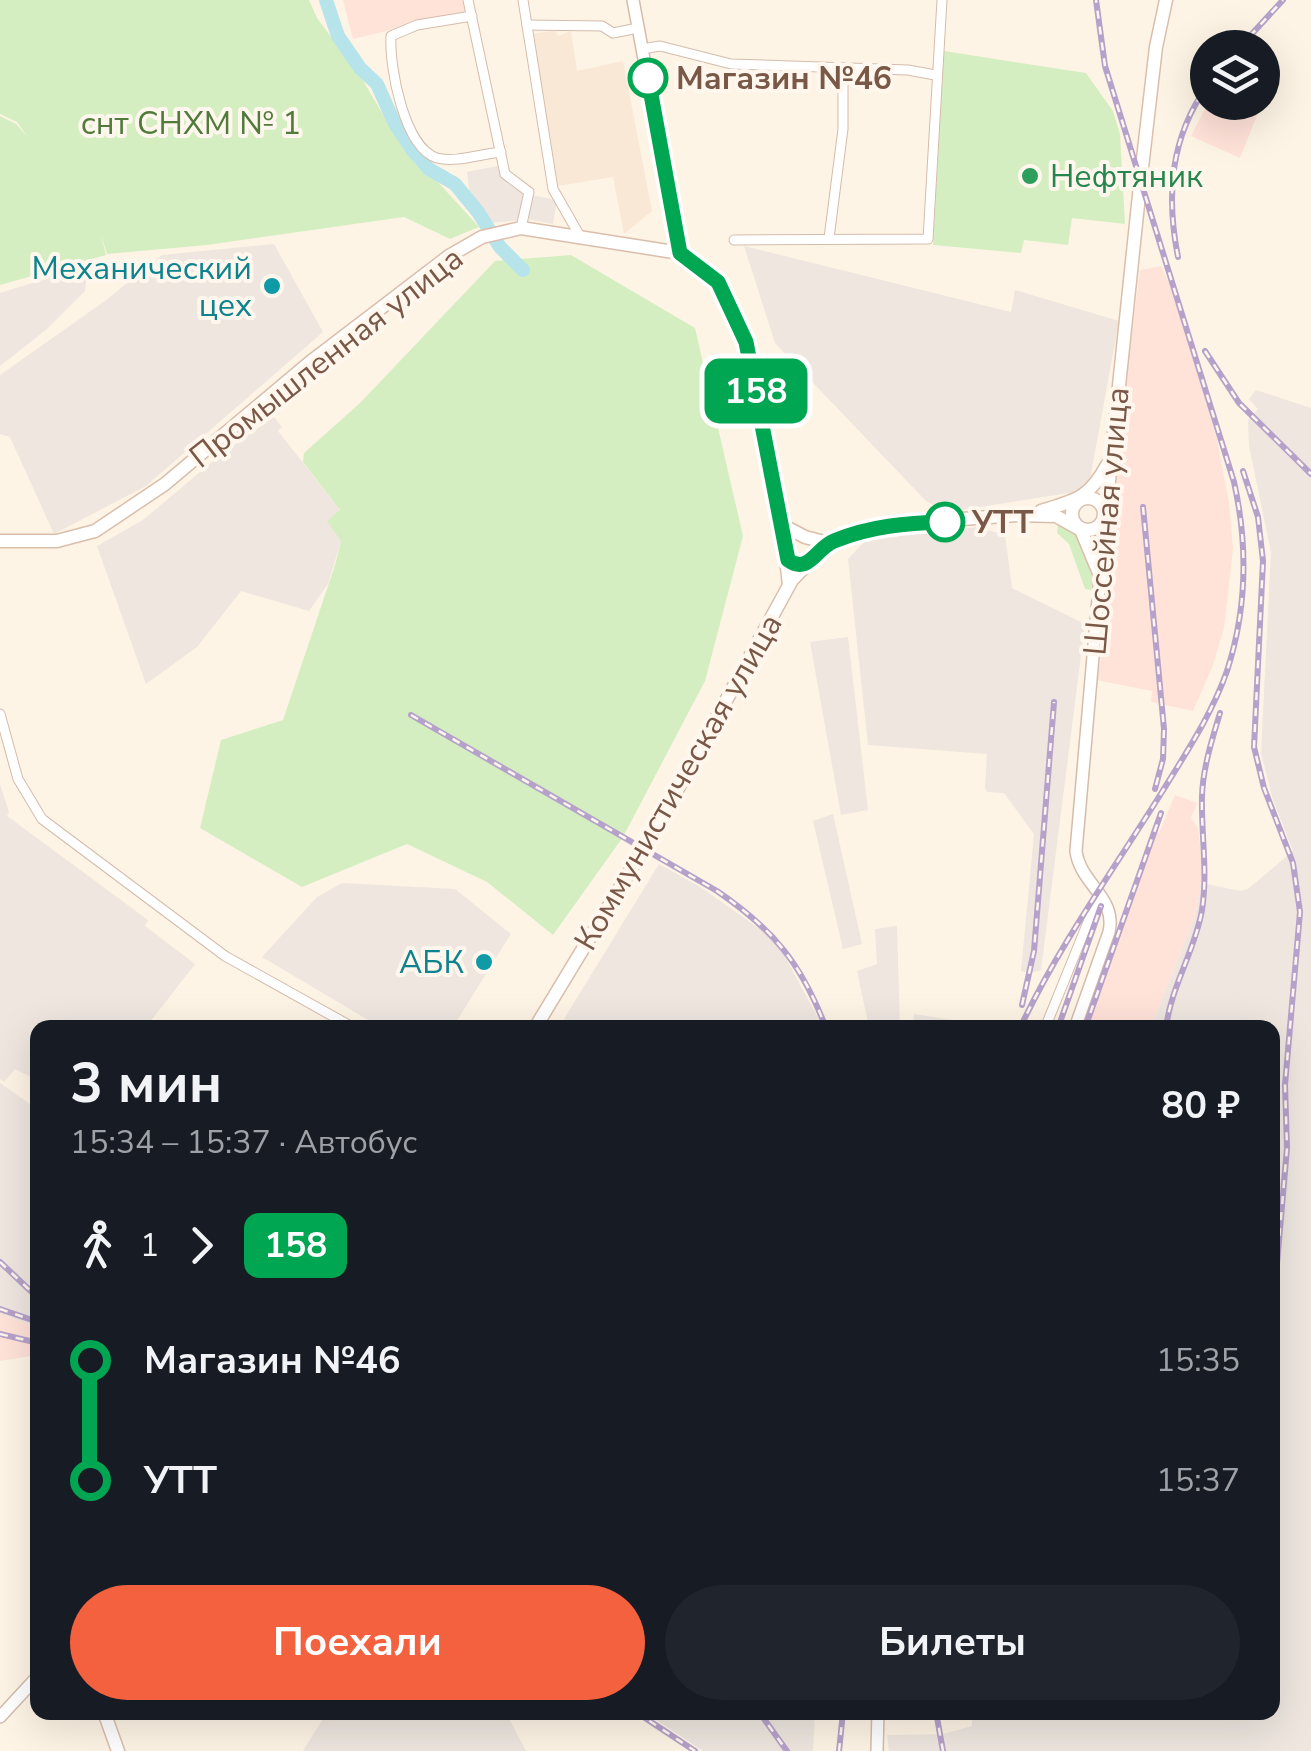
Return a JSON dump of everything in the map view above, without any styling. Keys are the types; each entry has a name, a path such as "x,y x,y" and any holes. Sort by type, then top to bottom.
{"main road":[{"name":"Шоссейная улица","path":"1105,519 1156,47 1166,0"},
{"name":"Промышленная улица","path":"0,542 57,541 95,530 165,484 309,363 413,283 482,238 521,228 680,253 718,282 746,342 782,525"},
{"path":"1101,578 1072,512 1095,487 1110,458"},
{"path":"782,525 805,538 814,549 810,562 796,565 788,560 786,552 792,539 805,538 828,543 894,524 1032,514 1065,519 1081,530 1095,529 1105,519 1098,500 1081,498 1032,514"},
{"path":"782,525 790,585"},
{"name":"Коммунистическая улица","path":"540,1020 645,849 790,585 828,543"},
{"path":"107,1720 118,1751"}],"street":[{"path":"468,0 505,174 529,192 553,189"},
{"path":"523,0 553,189 581,238"},
{"path":"634,0 680,253"},
{"path":"734,240 928,239 942,0"},
{"path":"472,16 417,26 391,36 402,108 412,137 429,155 450,160 500,152"},
{"path":"527,25 602,26 613,33 638,28"},
{"path":"642,49 660,46 731,64 908,70 935,75"},
{"path":"829,238 843,129 843,68"},
{"path":"521,228 529,192"},
{"name":"Шоссейная улица","path":"1078,1020 1110,932 1112,916 1104,898 1082,873 1076,851 1105,519"},
{"path":"0,714 18,780 42,819 225,956 340,1020"},
{"path":"1048,1020 1097,900"},
{"path":"0,1716 30,1684"},
{"path":"877,1720 877,1751"}],"shaded area":[{"path":"343,0 462,0 465,12 353,39"},
{"path":"555,30 558,36 571,31 577,71 623,61 652,211 624,234 613,177 558,186 533,34"},
{"path":"1199,120 1255,120 1240,158 1191,136"},
{"path":"502,165 525,194 557,200 553,224 528,219 491,223 470,195 467,172"},
{"path":"274,244 323,332 146,486 54,534 10,437 0,434 0,375 105,301 162,255"},
{"path":"744,246 1011,312 1015,290 1119,321 1088,490 948,512 926,501 775,343"},
{"path":"1161,266 1173,292 1217,439 1233,549 1224,628 1193,711 1151,702 1152,691 1096,680 1104,645 1118,440 1140,270"},
{"path":"68,272 87,275 85,291 47,329 0,366 0,293"},
{"path":"1256,390 1311,408 1311,1751 889,1751 887,1735 943,1734 972,1726 972,1720 1280,1720 1280,1020 1154,1020 1195,917 1201,883 1248,889 1293,851 1273,800 1261,753 1271,552 1249,446 1248,420 1258,409 1249,399"},
{"path":"274,417 282,427 278,431 340,510 341,541 328,584 309,611 241,591 197,647 146,684 97,546 143,520 225,451"},
{"path":"977,527 1005,535 1012,588 1085,624 1041,970 1030,973 1021,971 1034,834 1004,793 987,792 987,754 868,745 848,559 866,540"},
{"path":"848,637 868,810 841,815 810,642"},
{"path":"0,784 7,816 148,920 145,926 195,964 151,1020 30,1020 30,1076 15,1069 4,1082 0,1079"},
{"path":"1175,795 1197,803 1191,818 1198,828 1203,870 1195,917 1154,1020 1091,1020 1152,829 1159,833"},
{"path":"833,814 862,944 843,949 813,821"},
{"path":"659,864 702,888 761,930 782,951 819,1020 565,1020"},
{"path":"342,883 455,889 511,934 457,1020 368,1020 262,957 317,897"},
{"path":"897,926 900,1020 868,1020 857,971 877,964 875,929"},
{"path":"914,1014 953,1020 914,1020"},
{"path":"0,1083 30,1104 30,1325 0,1314"},
{"path":"0,1314 30,1325 30,1356 0,1361"},
{"path":"322,1720 510,1720 526,1751 303,1751"},
{"path":"656,1720 815,1720 813,1751 703,1751"}],"green space":[{"name":"снт СНХМ № 1","path":"0,0 309,0 395,135 479,227 450,239 404,217 207,245 107,254 101,235 106,255 0,285 0,116 16,124 27,136 17,122 0,114"},
{"name":"Нефтяник","path":"944,51 1086,73 1113,111 1120,134 1125,224 1072,218 1068,245 1024,240 1021,253 933,245"},
{"path":"571,255 695,328 743,536 705,681 623,837 553,935 487,882 407,844 302,887 200,828 221,740 283,720 335,565 341,541 327,521 340,510 303,462 304,453 360,403 495,261"},
{"path":"1063,524 1089,552 1094,572 1091,590 1085,589 1069,544 1057,533 1058,525"}],"waterway":[{"path":"326,0 338,36 360,68 377,84 411,148 429,169 455,184 500,247 523,270"}],"railway":[{"path":"1024,1020 1069,937 1206,718 1227,671 1242,601 1242,529 1234,482 1105,66 1096,0"},
{"path":"1256,30 1283,0"},
{"path":"1178,257 1172,189 1179,146 1190,116"},
{"path":"1205,351 1239,403 1311,474"},
{"path":"1243,471 1258,517 1263,561 1254,747 1264,788 1293,863 1300,912 1285,1085 1287,1148 1280,1229"},
{"path":"1143,507 1164,729 1163,759 1155,789"},
{"path":"1022,1005 1034,951 1054,702"},
{"path":"1168,1020 1202,910 1203,785 1220,713"},
{"path":"411,715 737,905 770,934 796,966 823,1020"},
{"path":"1088,1020 1161,813"},
{"path":"1061,1020 1101,906"},
{"path":"0,1262 30,1290"},
{"path":"0,1309 30,1319"},
{"path":"0,1334 30,1341"},
{"path":"648,1720 695,1751"},
{"path":"765,1720 787,1751"},
{"path":"839,1751 842,1720"},
{"path":"937,1720 943,1751"}],"bus line":[{"name":"158","path":"648,78 680,253 718,282 746,342 788,560 801,566 828,543 860,532 894,524 945,522"}],"place":[{"name":"Магазин №46","path":"648,78"},
{"name":"Нефтяник","path":"1030,176"},
{"name":"Механический цех","path":"272,286"},
{"name":"УТТ","path":"945,522"},
{"name":"АБК","path":"484,962"}]}
